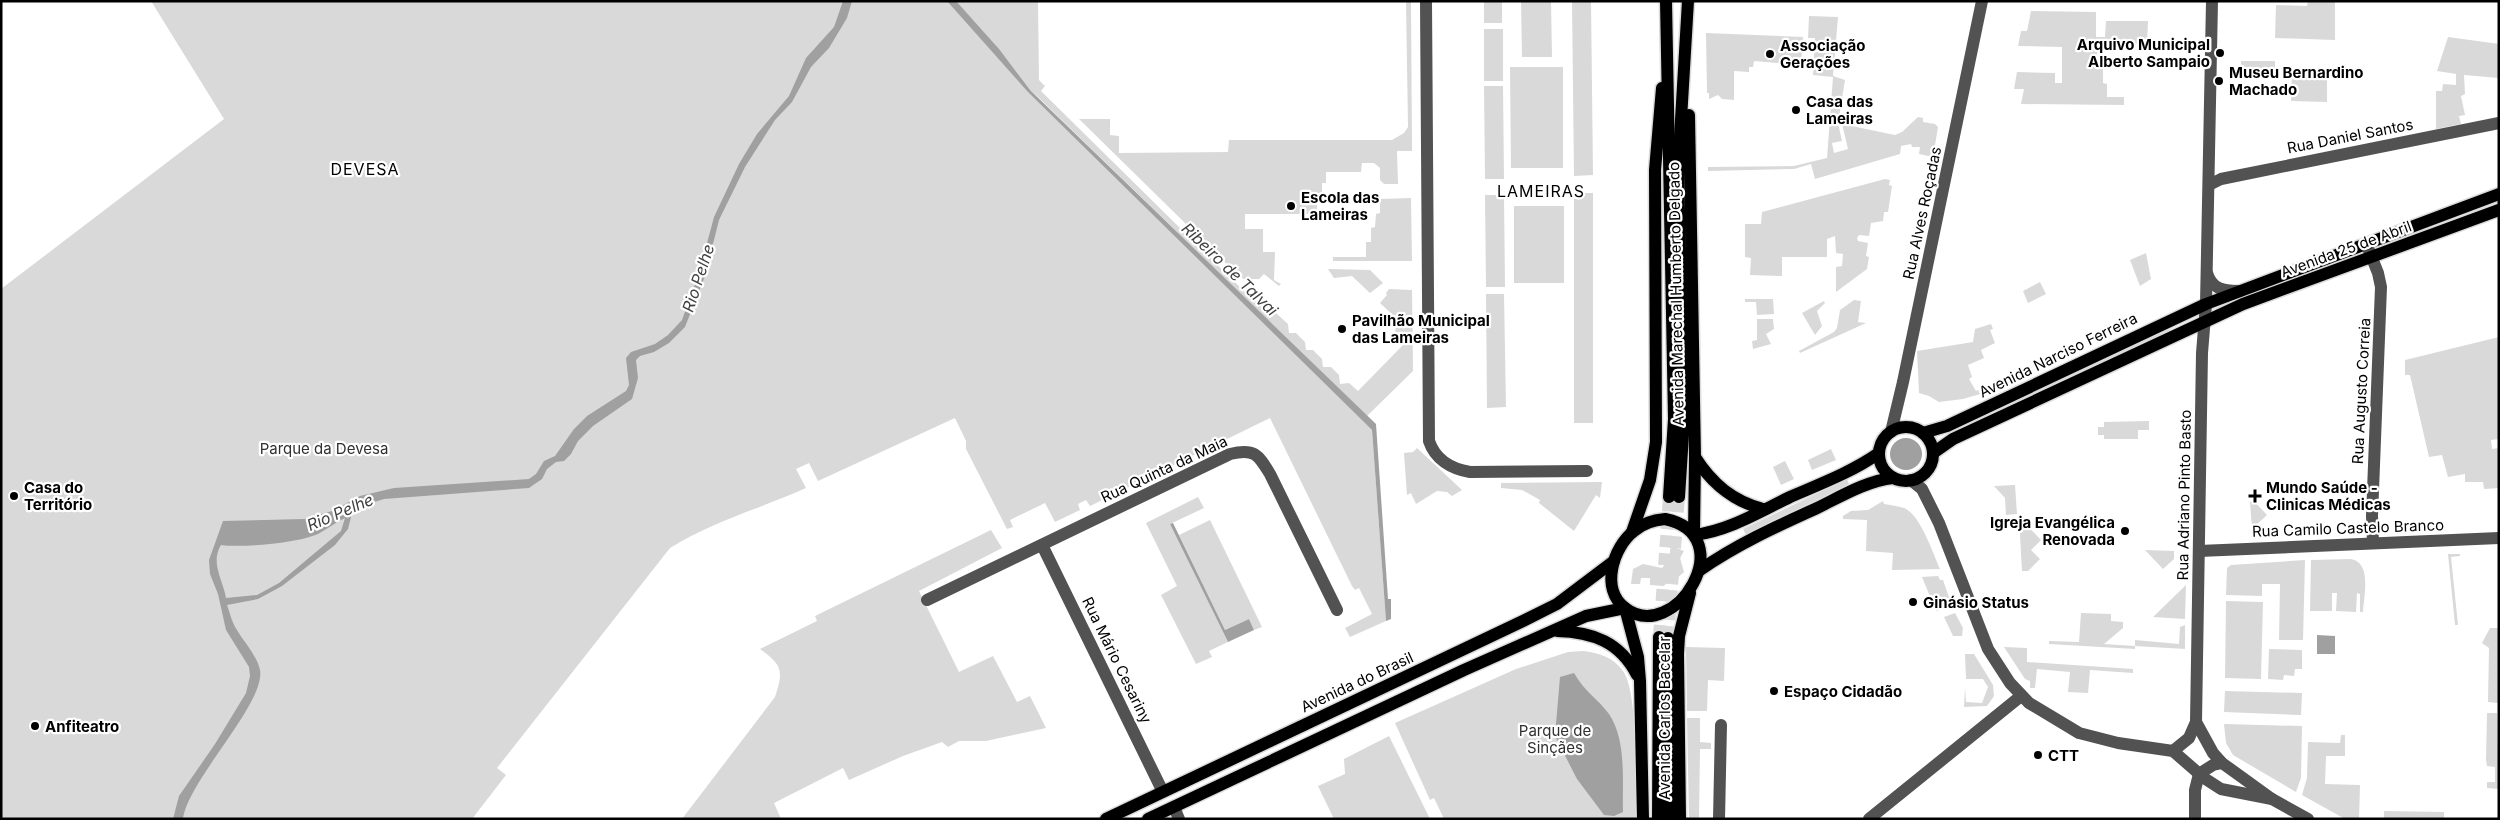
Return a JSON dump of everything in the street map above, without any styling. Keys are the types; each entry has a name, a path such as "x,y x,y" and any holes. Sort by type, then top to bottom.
{"main road":[{"name":"Avenida Marechal Humberto Delgado","path":"1666,1 1674,497 1684,419 1678,170 1688,1"},
{"name":"Avenida Marechal Humberto Delgado","path":"1632,532 1650,480 1656,442 1655,170 1666,52"},
{"name":"Avenida Marechal Humberto Delgado","path":"1686,52 1695,457 1694,535"},
{"name":"Avenida 25 de Abril","path":"2206,304 2499,194"},
{"name":"Avenida 25 de Abril","path":"2204,321 2243,304 2499,210"},
{"name":"Avenida Narciso Ferreira","path":"1923,433 1947,426 2206,304"},
{"name":"Avenida Narciso Ferreira","path":"1933,453 1953,439 2204,321"},
{"path":"1700,570 1745,542 1858,488 1882,479 1911,480 1925,474 1929,468 1933,453 1932,446 1923,433 1907,427 1891,432 1885,437 1879,453 1880,463 1893,478"},
{"path":"1694,535 1717,531 1849,470 1879,453"},
{"path":"1695,457 1705,473 1730,496 1764,510"},
{"path":"1665,519 1677,521 1694,535 1700,549 1700,570 1691,588 1677,604 1657,613 1634,613 1625,608 1614,592 1611,582 1614,562 1632,532 1653,520 1665,519"},
{"name":"Avenida do Brasil","path":"1106,819 1162,790 1524,621 1557,604 1614,562"},
{"name":"Avenida Carlos Bacelar","path":"1680,819 1678,645 1691,588"},
{"path":"1148,819 1464,670 1586,616 1625,608"},
{"name":"Avenida Carlos Bacelar","path":"1625,608 1638,657 1643,819"},
{"path":"1555,631 1588,633 1616,646 1631,664 1640,681"},
{"name":"Avenida Carlos Bacelar","path":"1658,819 1664,638 1668,819"}],"street":[{"path":"1426,1 1430,441 1432,450 1445,463 1460,470 1470,472 1587,471"},
{"name":"Rua Alves Roçadas","path":"1891,432 1982,1"},
{"name":"Rua Adriano Pinto Basto","path":"2196,722 2202,353 2206,304 2212,1"},
{"name":"Rua Daniel Santos","path":"2209,185 2221,179 2499,123"},
{"name":"Rua Augusto Correia","path":"2366,244 2372,256 2381,288 2372,516 2373,543"},
{"path":"2206,270 2209,281 2215,286 2224,291 2238,291"},
{"name":"Rua Quinta da Maia","path":"927,600 1230,454 1244,451 1253,452 1261,458 1337,610"},
{"path":"1911,480 1922,489 1938,523 1988,649 2021,696 2038,709 2079,734 2118,743 2173,751 2199,774 2221,789 2272,799"},
{"name":"Rua Camilo Castelo Branco","path":"2199,551 2499,538"},
{"name":"Rua Mário Cesariny","path":"1042,545 1162,790"},
{"path":"1869,819 2021,696"},
{"path":"2173,751 2189,738 2196,722"},
{"path":"2196,722 2213,753 2222,763 2272,799 2308,819"},
{"path":"1719,819 1721,725"},
{"path":"2195,819 2195,790 2199,774 2213,765 2222,763"},
{"path":"1174,807 1179,819"}],"green space":[{"name":"Parque da Devesa","path":"151,1 1038,1 1039,80 1045,86 1041,91 1248,295 1252,291 1288,324 1289,333 1296,333 1305,342 1306,350 1313,350 1322,359 1323,367 1331,367 1339,375 1340,384 1349,383 1358,391 1403,345 1395,337 1396,318 1380,303 1387,295 1386,293 1389,289 1412,290 1413,371 1367,416 1030,90 1029,92 1372,430 1386,621 1350,637 1345,628 1372,614 1359,588 1355,590 1352,586 1270,418 1090,506 1086,500 1078,504 1080,510 1055,522 1045,503 1010,520 1013,527 1007,529 966,449 966,441 955,418 818,481 809,463 796,469 806,488 703,530 670,548 497,768 506,775 472,819 1,819 1,289 224,119"},
{"name":"Escola das Lameiras","path":"1406,1 1411,1 1412,151 1397,151 1398,184 1384,184 1380,180 1380,168 1374,163 1362,163 1361,172 1326,172 1326,183 1322,183 1322,199 1317,199 1317,214 1245,214 1245,229 1263,229 1263,252 1275,252 1274,280 1281,284 1279,286 1264,274 1259,279 1244,279 1239,276 1079,119 1110,119 1110,135 1119,136 1119,153 1228,152 1229,140 1392,140 1404,133 1408,127"},
{"path":"1484,1 1502,1 1502,23 1484,23"},
{"path":"1521,1 1551,1 1552,57 1522,57"},
{"path":"1572,1 1591,1 1593,175 1574,176"},
{"path":"2308,1 2335,1 2335,40 2275,38 2276,5 2307,6"},
{"path":"2031,11 2096,12 2096,37 2105,37 2106,21 2148,21 2147,44 2110,42 2109,50 2097,50 2097,62 2103,62 2103,83 2107,84 2107,97 2124,97 2124,105 2021,104 2024,89 2014,89 2017,72 2055,73 2055,83 2062,83 2062,47 2018,46 2021,31 2027,31"},
{"path":"1809,16 1838,17 1833,76 1845,80 1838,123 1842,141 1832,143 1834,153 1848,149 1842,124 1895,135 1902,132 1918,117 1923,118 1923,122 1935,124 1938,127 1933,157 1919,154 1920,147 1912,147 1911,144 1901,146 1900,154 1815,179 1811,164 1794,169 1708,171 1708,167 1794,166 1827,158 1833,77 1813,75 1815,38 1808,38"},
{"path":"1484,29 1503,29 1503,81 1484,81"},
{"path":"1706,33 1803,37 1801,65 1754,61 1753,67 1749,67 1749,72 1734,71 1734,100 1722,99 1718,95 1709,99 1709,93 1707,93"},
{"path":"2448,37 2499,44 2499,78 2464,75 2465,94 2461,96 2465,115 2459,116 2461,124 2436,129 2436,91 2442,91 2443,84 2456,85 2456,74 2437,71"},
{"path":"2241,61 2275,61 2275,70 2241,70"},
{"path":"1510,67 1563,67 1563,168 1511,168"},
{"path":"2292,72 2327,73 2327,102 2291,101"},
{"path":"1484,86 1503,86 1504,179 1485,179"},
{"path":"1885,179 1890,180 1889,185 1892,186 1888,212 1884,212 1883,221 1871,223 1869,236 1859,235 1857,238 1858,241 1868,243 1866,256 1869,257 1867,269 1836,292 1836,267 1842,266 1843,254 1836,253 1835,236 1827,239 1827,257 1782,257 1782,276 1750,275 1751,258 1745,257 1745,224 1761,224 1762,212"},
{"path":"1574,193 1593,193 1593,423 1574,423"},
{"path":"1485,195 1504,195 1505,287 1486,287"},
{"path":"1411,198 1412,261 1333,261 1333,257 1366,257 1366,242 1371,242 1371,228 1375,227 1376,214 1380,213 1380,199"},
{"path":"1514,206 1564,206 1564,283 1514,283"},
{"path":"2146,253 2151,279 2140,286 2130,260"},
{"path":"1328,269 1370,270 1383,283 1370,293 1352,276 1334,278"},
{"path":"2040,282 2046,294 2028,303 2023,291"},
{"path":"1486,294 1504,294 1506,407 1487,408"},
{"path":"1745,299 1773,299 1774,314 1757,315 1756,302 1745,302"},
{"path":"1854,300 1861,301 1858,322 1866,323 1800,353 1799,351 1834,332 1837,328 1840,310"},
{"path":"1824,301 1825,303 1817,311 1822,326 1815,335 1802,313"},
{"path":"1757,319 1773,319 1774,329 1766,334 1771,344 1753,349 1752,341 1757,340"},
{"path":"1991,324 1993,329 1990,330 1995,343 1981,350 1984,358 1968,365 1972,377 1969,379 1980,394 1963,399 1939,402 1919,393 1917,351 1973,342 1975,329"},
{"path":"2167,325 2170,332 1956,434 1953,428"},
{"path":"2499,337 2499,439 2491,440 2492,449 2499,448 2499,488 2484,489 2483,482 2465,482 2465,474 2448,477 2442,455 2429,457 2410,375 2405,375 2405,360"},
{"path":"2149,421 2149,430 2138,430 2138,439 2104,439 2104,435 2098,435 2098,427 2104,427 2104,422"},
{"path":"1417,448 1462,490 1452,496 1447,492 1437,491 1416,504 1411,493 1407,495 1404,453 1413,452"},
{"path":"1831,449 1836,460 1812,470 1808,460"},
{"path":"1785,461 1794,479 1781,485 1773,467"},
{"path":"1847,479 1849,484 1746,535 1743,529"},
{"path":"1602,482 1600,498 1596,495 1574,531 1539,503 1540,500 1522,490 1501,488 1501,483"},
{"path":"2015,485 2017,514 2006,515 2005,498 1994,486"},
{"path":"1198,497 1204,508 1170,524 1228,642 1209,651 1212,657 1196,664 1161,595 1177,586 1146,523"},
{"path":"1883,501 1884,504 1904,508 1910,512 1921,526 1940,569 1892,570 1893,553 1866,551 1867,520 1843,519 1843,516 1851,511 1868,510"},
{"path":"2254,501 2267,515 2252,529 2250,502"},
{"path":"2019,517 2041,540 2031,550 2040,559 2028,571 2022,571"},
{"path":"1210,520 1262,627 1254,630 1249,619 1225,630 1179,535"},
{"path":"991,530 1002,548 919,591 959,672 993,656 1017,702 1030,696 1046,728 986,741 959,741 948,747 942,742 903,756 849,780 843,768 774,803 781,819 682,819 775,697 780,680 779,669 773,659 760,649 817,621 815,616"},
{"path":"1674,547 1684,551 1680,558 1684,572 1673,582 1668,581 1664,586 1650,585 1650,578 1641,578 1640,584 1631,584 1633,569 1643,564 1662,568 1670,558 1670,549"},
{"path":"2145,550 2174,551 2174,559 2163,569"},
{"path":"2448,554 2460,554 2460,556 2451,557 2458,625 2455,625"},
{"path":"2351,559 2358,562 2364,573 2363,612 2360,612 2360,594 2357,593 2356,612 2336,611 2337,593 2332,593 2332,611 2310,611 2311,560"},
{"path":"2305,560 2303,640 2279,640 2280,584 2262,584 2262,596 2226,595 2227,568 2231,565"},
{"path":"1938,576 1940,580 1943,580 1952,606 1936,611 1922,577"},
{"path":"2186,585 2185,619 2153,617"},
{"path":"2226,601 2263,602 2261,679 2225,678"},
{"path":"1955,613 1963,628 1962,636 1953,636 1944,617"},
{"path":"2081,613 2111,614 2111,621 2123,622 2123,628 2104,644 2135,646 2135,649 2049,644 2049,641 2079,642"},
{"path":"2185,625 2185,649 2135,646 2135,640 2179,644 2180,627"},
{"path":"2490,628 2499,628 2498,703 2488,702 2489,648 2482,643"},
{"path":"1686,647 1725,648 1724,681 1708,680 1707,711 1687,711"},
{"path":"2004,647 2027,648 2027,662 2133,669 2133,673 2090,670 2088,693 2068,692 2070,672 2037,669 2035,688 2030,688 2030,681 2025,679"},
{"path":"2269,649 2302,650 2302,669 2295,669 2294,676 2284,675 2283,680 2268,679"},
{"name":"Parque de Sinçães","path":"1583,651 1595,653 1615,662 1623,671 1628,683 1634,719 1636,819 1444,819 1434,798 1430,800 1395,723 1516,669 1568,652"},
{"path":"1965,654 1974,654 1993,685 1994,696 1987,706 1964,707 1965,688 1966,702 1982,703 1988,687 1983,679 1966,679"},
{"path":"2225,691 2302,693 2301,715 2224,712"},
{"path":"2487,713 2497,713 2499,789 2487,788 2487,782 2495,782 2495,767 2487,766 2486,760"},
{"path":"1687,718 1700,718 1700,742 1711,743 1711,749 1700,749 1699,819 1689,819"},
{"path":"2224,724 2302,726 2301,778 2296,792 2233,755 2226,743"},
{"path":"2341,735 2345,735 2345,756 2326,756 2325,784 2360,785 2359,819 2345,819 2302,795 2307,778 2308,742 2340,743"},
{"path":"1389,736 1430,819 1334,819 1318,786 1345,774 1344,759"},
{"path":"2384,811 2444,812 2444,819 2384,819"}],"water":[{"name":"Rio Pelhe","path":"843,1 852,1 847,18 829,48 811,67 792,102 775,120 745,167 719,220 705,276 685,327 669,343 654,352 640,356 636,360 638,378 632,399 593,426 578,441 571,454 564,461 556,462 547,469 542,479 529,488 384,499 362,506 352,513 348,529 335,545 282,586 258,599 227,605 235,627 258,665 260,670 259,684 240,721 198,784 188,803 183,819 173,819 179,796 215,744 246,693 250,676 249,667 226,630 218,594 210,574 209,560 223,521 304,519 332,511 360,496 394,488 529,479 536,474 544,461 555,456 574,429 587,416 626,391 629,385 626,358 631,352 655,344 668,335 682,320 699,273 714,217 739,164 757,134 789,96 806,58 834,27","holes":["345,518 341,531 279,583 257,595 226,598 217,565 218,552 221,545 256,545 298,540 318,534"]},
{"path":"947,1 956,1 999,49 1030,90 1376,424 1388,599 1391,599 1391,619 1386,621 1372,430 1028,92"},
{"path":"1906,438 1912,439 1917,443 1921,448 1921,460 1917,465 1912,469 1906,470 1900,469 1895,465 1891,460 1890,454 1891,448 1895,443 1900,439"},
{"path":"1173,523 1225,630 1249,619 1254,630 1228,642 1170,524"},
{"path":"2317,635 2335,636 2335,654 2317,654"},
{"path":"1574,673 1582,685 1609,714 1619,736 1622,762 1623,812 1614,816 1604,815 1577,779 1555,736 1560,677"}],"tunnel":[{"path":"1659,637 1669,497"},
{"path":"1668,638 1679,497"}],"place":[{"name":"Arquivo Municipal Alberto Sampaio","path":"2220,53"},
{"name":"Associação Gerações","path":"1770,54"},
{"name":"Museu Bernardino Machado","path":"2219,81"},
{"name":"Casa das Lameiras","path":"1796,110"},
{"name":"Escola das Lameiras","path":"1291,206"},
{"name":"Pavilhão Municipal das Lameiras","path":"1342,329"},
{"name":"Casa do Território","path":"14,496"},
{"name":"Mundo Saúde - Clinicas Médicas","path":"2255,496"},
{"name":"Igreja Evangélica Renovada","path":"2125,531"},
{"name":"Ginásio Status","path":"1913,602"},
{"name":"Espaço Cidadão","path":"1774,691"},
{"name":"Anfiteatro","path":"35,726"},
{"name":"CTT","path":"2038,755"}],"district":[{"name":"DEVESA","path":"365,169"},
{"name":"LAMEIRAS","path":"1541,191"}],"water label":[{"name":"Ribeiro de Talvai","path":"1230,269"}]}
